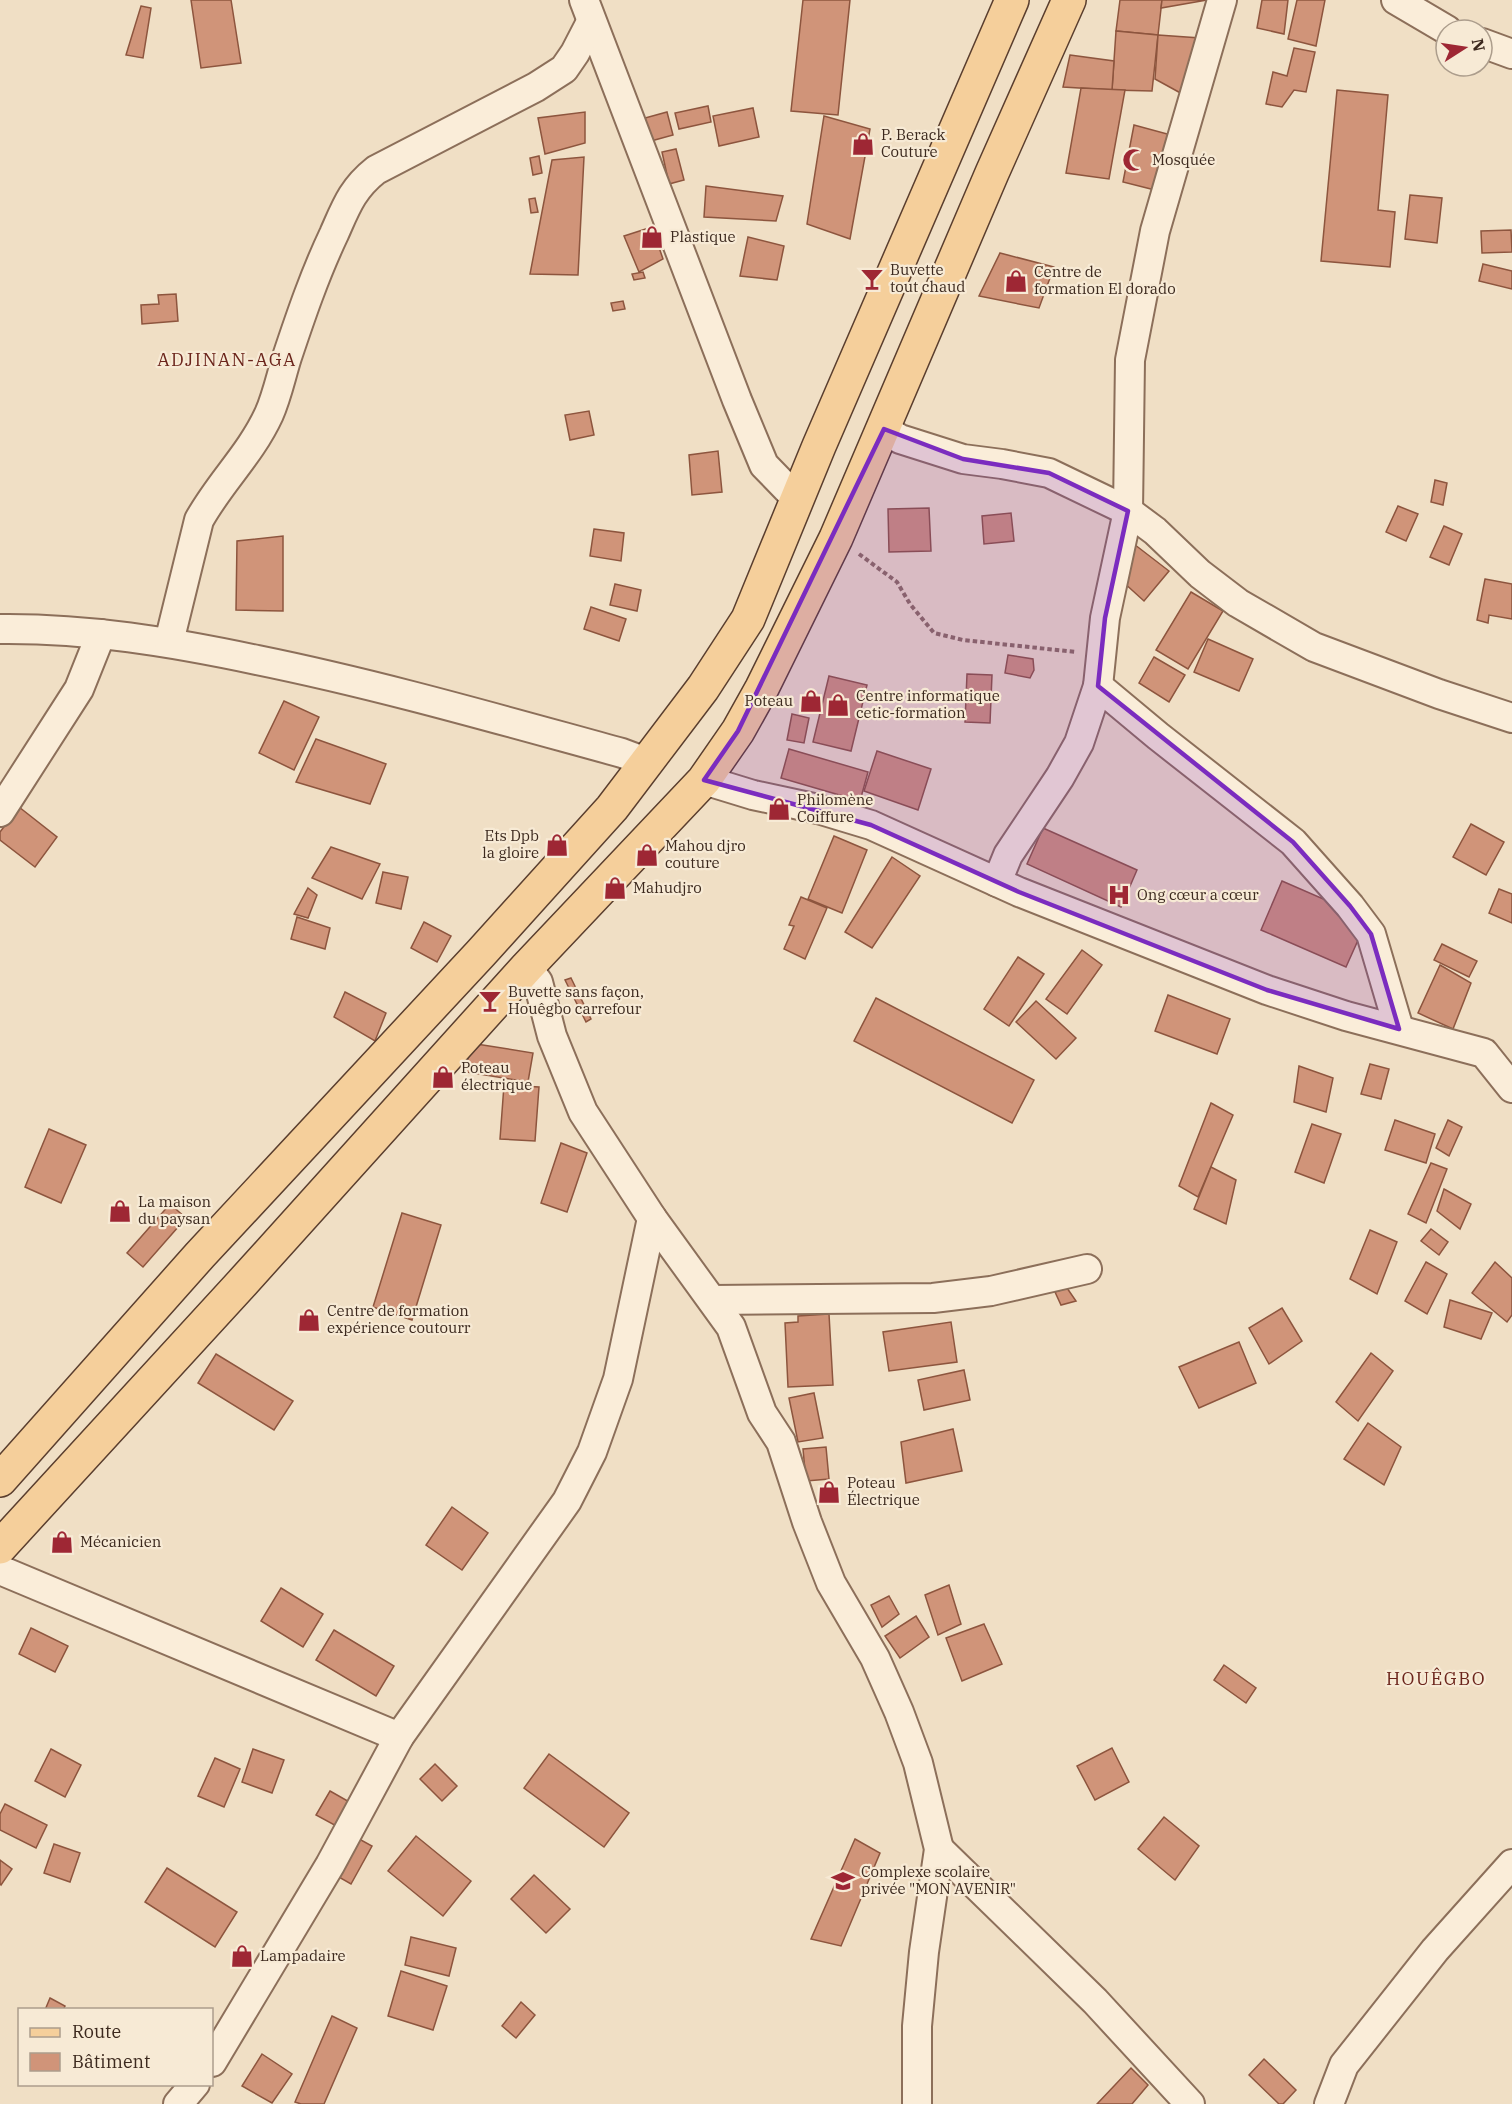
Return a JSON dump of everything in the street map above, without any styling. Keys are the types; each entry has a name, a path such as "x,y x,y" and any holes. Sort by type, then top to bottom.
{"main road":[{"path":"0,1480 200,1255 482,953 612,808 703,688 748,619 796,498 1012,0"},
{"path":"0,1547 527,967 704,780 738,731 836,538 992,172 1069,0"}],"street":[{"path":"997,882 1008,855 1060,777 1079,743 1098,686 1104,618 1128,511 1130,360 1155,231 1222,0"},
{"path":"1396,0 1434,22"},
{"path":"588,11 764,465 796,498"},
{"path":"169,642 199,520 258,437 270,411 306,300 349,200 362,181 376,170 536,87 564,69 575,53 588,11"},
{"path":"1494,47 1512,54"},
{"path":"884,429 900,439 963,459 1049,473 1128,511 1155,531 1200,574 1238,603 1314,647 1439,694 1512,718"},
{"path":"0,628 33,628 169,642 315,672 622,753 646,762"},
{"path":"0,812 79,689 101,634"},
{"path":"1098,686 1293,842 1350,906 1371,934 1399,1029"},
{"path":"704,780 871,825 997,882 1267,990 1346,1016 1484,1053 1512,1051"},
{"path":"527,967 538,982 552,1036 584,1112 652,1218 731,1327 762,1413 781,1442 807,1522 831,1583 874,1658 899,1712 918,1763 939,1849 924,1952 918,2026 917,2104"},
{"path":"1484,1053 1512,1088"},
{"path":"213,2060 330,1866 399,1737 567,1501 592,1452 618,1379 652,1218"},
{"path":"713,1300 933,1298 991,1291 1088,1269"},
{"path":"0,1570 399,1737"},
{"path":"939,1849 1095,2001 1190,2104"},
{"path":"1329,2104 1344,2065 1435,1950 1512,1864"},
{"path":"178,2104 194,2086"}],"path":[{"path":"836,538 897,582 910,604 934,633 963,640 1100,655"}],"highlighted area":[{"path":"884,429 963,459 1049,473 1128,511 1105,618 1098,686 1293,842 1350,906 1371,934 1399,1029 1267,990 1019,892 871,825 704,780 738,731"}],"building":[{"path":"191,0 231,0 241,63 201,68"},
{"path":"803,0 850,0 838,115 791,111"},
{"path":"1120,0 1162,0 1158,35 1116,31"},
{"path":"1162,0 1207,0 1161,8"},
{"path":"1262,0 1288,0 1284,34 1257,28"},
{"path":"1297,0 1325,0 1316,46 1288,39"},
{"path":"141,6 151,8 143,58 126,55"},
{"path":"1116,31 1158,35 1152,91 1112,90"},
{"path":"1158,35 1200,38 1186,96 1155,79"},
{"path":"1294,48 1315,52 1306,92 1294,90 1282,107 1266,104 1273,72 1287,76"},
{"path":"1070,55 1114,61 1112,90 1063,87"},
{"path":"1081,88 1125,90 1109,179 1066,173"},
{"path":"1337,90 1388,95 1378,210 1395,212 1390,267 1321,261"},
{"path":"708,106 711,122 679,129 675,113"},
{"path":"753,108 759,137 719,146 713,116"},
{"path":"585,112 585,143 545,154 538,118"},
{"path":"667,112 673,135 651,141 645,118"},
{"path":"824,116 870,129 850,239 807,224"},
{"path":"1134,125 1171,135 1159,191 1123,182"},
{"path":"676,149 684,180 669,184 662,152"},
{"path":"539,156 542,173 533,175 530,158"},
{"path":"584,157 578,275 530,274 552,160"},
{"path":"706,186 783,196 776,221 704,217"},
{"path":"1410,195 1442,198 1437,243 1405,239"},
{"path":"535,198 538,212 531,213 529,199"},
{"path":"652,227 663,259 639,272 624,236"},
{"path":"1511,230 1512,252 1482,253 1481,231"},
{"path":"748,237 784,246 777,280 740,276"},
{"path":"1000,253 1054,267 1039,308 979,296"},
{"path":"1483,264 1512,271 1512,289 1479,281"},
{"path":"643,272 645,278 634,280 632,274"},
{"path":"176,294 178,321 142,324 141,305 159,304 158,295"},
{"path":"623,301 625,309 613,311 611,303"},
{"path":"589,411 594,435 570,440 565,415"},
{"path":"718,451 722,492 692,495 689,455"},
{"path":"1435,480 1447,483 1443,505 1431,502"},
{"path":"1398,506 1418,514 1406,541 1386,532"},
{"path":"929,508 931,551 889,552 888,509"},
{"path":"1011,513 1014,541 984,544 982,516"},
{"path":"1444,526 1462,534 1449,565 1430,557"},
{"path":"594,529 624,533 621,561 590,556"},
{"path":"283,536 283,611 236,610 237,541"},
{"path":"1130,541 1169,571 1144,601 1122,581"},
{"path":"1485,579 1512,584 1512,619 1489,615 1488,623 1477,620"},
{"path":"615,584 641,590 637,611 610,605"},
{"path":"1191,592 1223,611 1188,669 1156,650"},
{"path":"591,607 626,619 619,641 584,629"},
{"path":"1208,639 1253,659 1239,691 1194,672"},
{"path":"1008,655 1033,659 1034,670 1030,678 1005,673"},
{"path":"1154,657 1185,675 1169,702 1139,683"},
{"path":"967,674 992,675 990,723 965,722"},
{"path":"829,676 867,685 851,751 813,742"},
{"path":"284,701 319,717 294,770 259,753"},
{"path":"792,714 809,718 804,743 787,740"},
{"path":"316,739 386,764 370,804 296,782"},
{"path":"789,749 868,772 860,801 781,778"},
{"path":"877,751 931,769 918,810 864,791"},
{"path":"19,807 57,837 35,867 0,840 0,832"},
{"path":"1471,824 1504,842 1486,875 1453,857"},
{"path":"1043,828 1137,870 1121,907 1027,864"},
{"path":"834,836 867,850 842,913 808,899"},
{"path":"331,847 380,864 362,899 312,878"},
{"path":"892,857 920,876 872,948 845,932"},
{"path":"383,872 408,877 401,909 376,903"},
{"path":"1282,881 1351,911 1363,929 1346,967 1261,930"},
{"path":"308,888 317,895 308,918 294,914"},
{"path":"1499,889 1512,894 1512,923 1489,913"},
{"path":"801,897 827,908 805,959 784,949 794,926 789,925"},
{"path":"297,917 330,928 325,949 291,939"},
{"path":"424,922 451,936 437,962 411,948"},
{"path":"1442,944 1477,961 1469,977 1434,960"},
{"path":"1082,950 1102,965 1067,1014 1046,999"},
{"path":"1018,957 1044,974 1009,1026 984,1009"},
{"path":"1440,965 1471,983 1453,1029 1418,1013"},
{"path":"571,978 591,1019 586,1022 565,980"},
{"path":"345,992 386,1013 375,1041 334,1017"},
{"path":"1168,995 1230,1019 1217,1054 1155,1031"},
{"path":"876,998 1034,1080 1012,1123 854,1041"},
{"path":"1036,1001 1076,1038 1056,1059 1016,1022"},
{"path":"470,1043 533,1053 528,1082 466,1072"},
{"path":"1370,1064 1389,1069 1381,1099 1361,1094"},
{"path":"1299,1066 1333,1078 1326,1112 1294,1102"},
{"path":"504,1085 539,1087 535,1141 500,1139"},
{"path":"1211,1103 1233,1115 1198,1197 1179,1186"},
{"path":"1395,1120 1435,1134 1426,1163 1385,1150"},
{"path":"1448,1120 1462,1127 1449,1156 1436,1148"},
{"path":"1312,1124 1341,1134 1324,1183 1295,1172"},
{"path":"49,1129 86,1145 61,1203 25,1187"},
{"path":"561,1143 587,1153 567,1212 541,1203"},
{"path":"1431,1163 1447,1169 1426,1223 1408,1214"},
{"path":"1211,1167 1236,1180 1226,1224 1194,1209"},
{"path":"1444,1189 1471,1204 1460,1229 1437,1211"},
{"path":"170,1204 186,1218 143,1267 127,1253"},
{"path":"402,1213 441,1225 412,1320 373,1307"},
{"path":"1431,1229 1448,1242 1439,1255 1421,1241"},
{"path":"1370,1230 1397,1242 1377,1294 1350,1279"},
{"path":"1426,1262 1447,1274 1427,1314 1405,1301"},
{"path":"1495,1262 1512,1278 1512,1315 1507,1322 1472,1293"},
{"path":"1067,1288 1076,1301 1061,1305 1055,1292"},
{"path":"1450,1300 1492,1313 1481,1339 1444,1327"},
{"path":"1282,1308 1302,1341 1269,1364 1249,1328"},
{"path":"829,1314 833,1385 788,1387 785,1323 798,1322 798,1316"},
{"path":"951,1322 957,1362 889,1371 883,1332"},
{"path":"1239,1342 1256,1383 1199,1408 1179,1367"},
{"path":"1371,1353 1393,1371 1358,1421 1336,1402"},
{"path":"216,1354 293,1401 274,1430 198,1383"},
{"path":"964,1370 970,1400 924,1410 918,1380"},
{"path":"814,1393 823,1438 798,1442 789,1398"},
{"path":"1368,1423 1401,1447 1384,1485 1344,1459"},
{"path":"953,1429 962,1471 906,1483 901,1442"},
{"path":"826,1447 829,1479 806,1481 803,1449"},
{"path":"452,1507 488,1533 462,1570 426,1545"},
{"path":"949,1585 961,1624 938,1635 925,1595"},
{"path":"281,1588 323,1614 303,1647 261,1621"},
{"path":"889,1596 899,1614 882,1627 871,1605"},
{"path":"916,1616 929,1637 900,1658 885,1636"},
{"path":"984,1624 1002,1664 962,1681 946,1638"},
{"path":"31,1628 68,1646 55,1672 19,1654"},
{"path":"334,1630 394,1666 376,1696 316,1660"},
{"path":"1224,1665 1256,1688 1246,1703 1214,1680"},
{"path":"1112,1748 1129,1782 1095,1800 1077,1766"},
{"path":"51,1749 81,1765 65,1797 35,1781"},
{"path":"253,1749 284,1760 272,1793 242,1782"},
{"path":"549,1754 629,1813 604,1847 524,1788"},
{"path":"215,1758 240,1769 224,1807 198,1796"},
{"path":"435,1764 457,1786 442,1801 420,1779"},
{"path":"330,1791 353,1804 340,1828 316,1815"},
{"path":"5,1804 47,1825 36,1848 0,1830 0,1814"},
{"path":"1164,1817 1199,1846 1175,1880 1138,1849"},
{"path":"350,1834 372,1846 351,1884 330,1872"},
{"path":"416,1836 471,1881 443,1916 388,1871"},
{"path":"855,1839 880,1853 841,1946 811,1939"},
{"path":"54,1844 80,1853 70,1882 44,1873"},
{"path":"0,1860 12,1869 1,1885 0,1884"},
{"path":"167,1868 237,1912 215,1947 145,1902"},
{"path":"534,1875 570,1909 546,1933 511,1899"},
{"path":"411,1937 456,1948 449,1976 405,1965"},
{"path":"401,1971 447,1986 433,2030 388,2016"},
{"path":"50,1998 65,2006 64,2008 46,2008"},
{"path":"521,2002 535,2015 516,2038 502,2026"},
{"path":"332,2016 357,2028 324,2104 295,2102"},
{"path":"262,2054 292,2074 272,2103 242,2086"},
{"path":"1264,2059 1296,2090 1283,2104 1279,2104 1249,2075"},
{"path":"1131,2068 1148,2085 1132,2104 1097,2104"}],"place":[{"name":"P. Berack Couture","path":"863,144"},
{"name":"Mosquée","path":"1134,160"},
{"name":"Plastique","path":"652,237"},
{"name":"Buvette tout chaud","path":"872,279"},
{"name":"Centre de formation El dorado","path":"1016,281"},
{"name":"Poteau","path":"811,701"},
{"name":"Centre informatique cetic-formation","path":"838,705"},
{"name":"Philomène Coiffure","path":"779,809"},
{"name":"Ets Dpb la gloire","path":"557,845"},
{"name":"Mahou djro couture","path":"647,855"},
{"name":"Mahudjro","path":"615,888"},
{"name":"Ong cœur a cœur","path":"1119,895"},
{"name":"Buvette sans façon, Houêgbo carrefour","path":"490,1001"},
{"name":"Poteau électrique","path":"443,1077"},
{"name":"La maison du paysan","path":"120,1211"},
{"name":"Centre de formation expérience coutourr","path":"309,1320"},
{"name":"Poteau Électrique","path":"829,1492"},
{"name":"Mécanicien","path":"62,1542"},
{"name":"Complexe scolaire privée \"MON AVENIR\"","path":"843,1881"},
{"name":"Lampadaire","path":"242,1956"}],"district":[{"name":"ADJINAN-AGA","path":"227,360"},
{"name":"HOUÊGBO","path":"1436,1679"}]}
